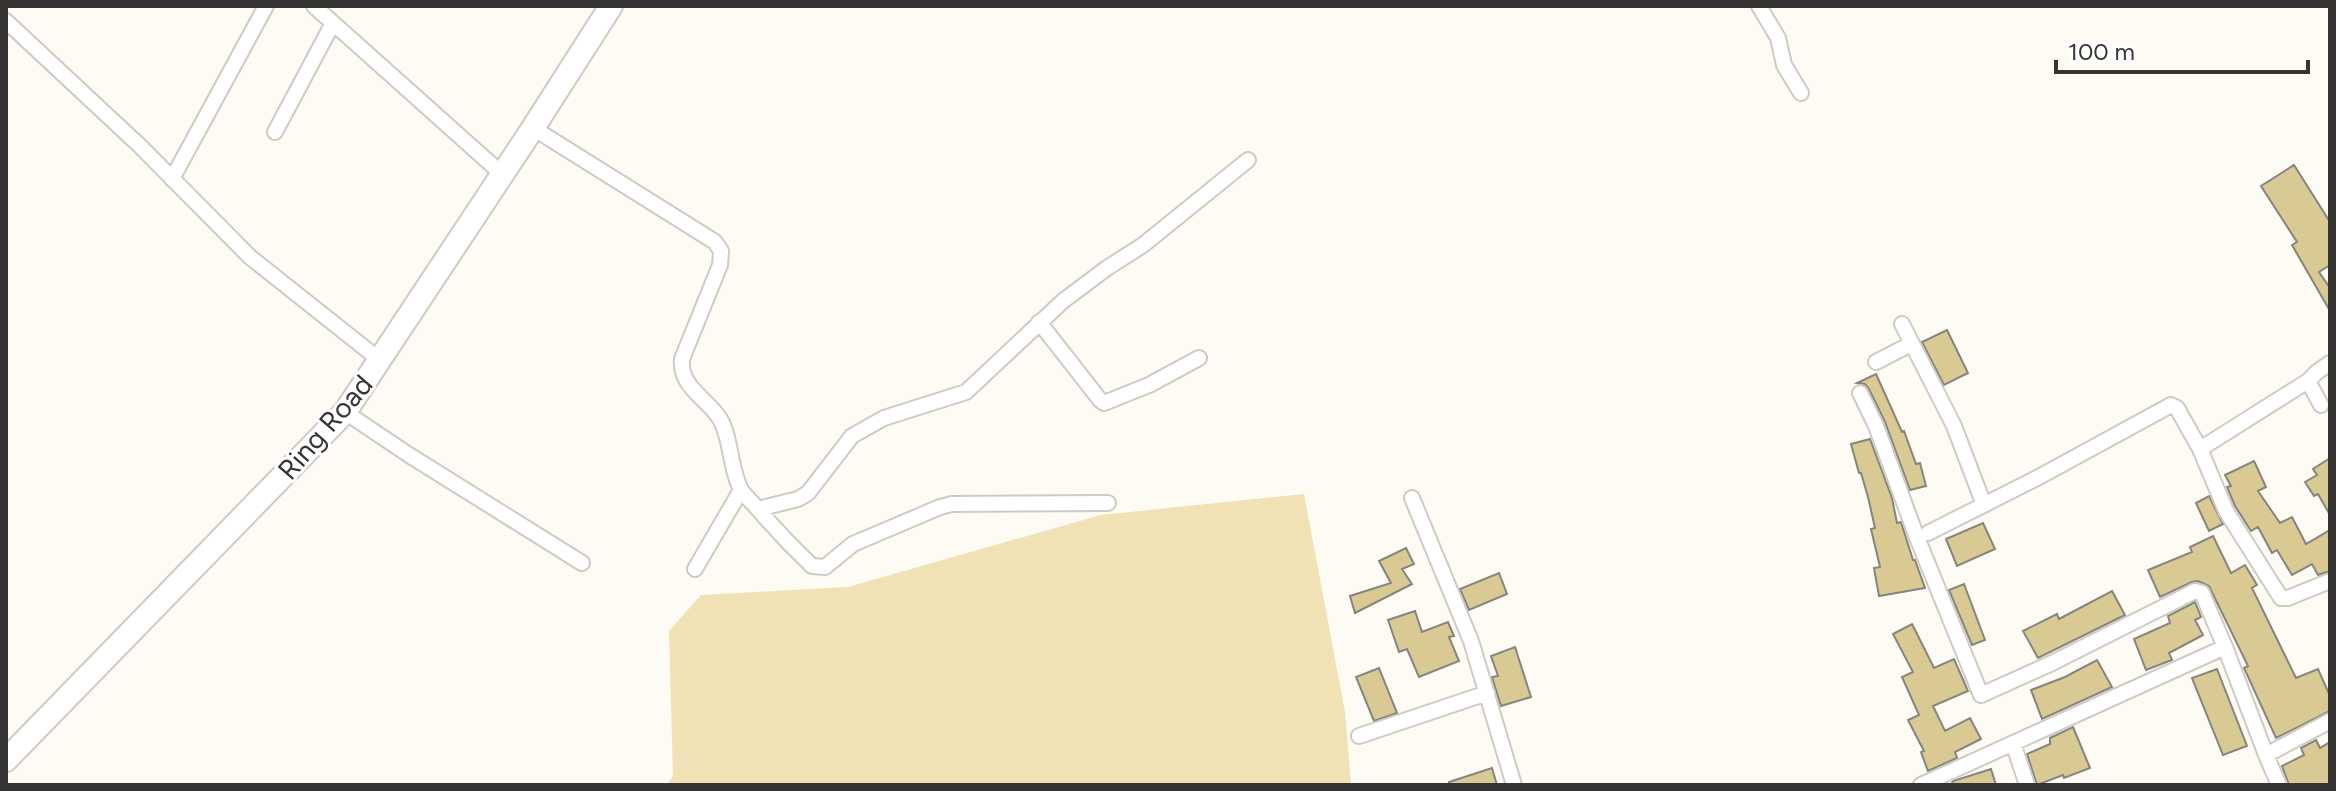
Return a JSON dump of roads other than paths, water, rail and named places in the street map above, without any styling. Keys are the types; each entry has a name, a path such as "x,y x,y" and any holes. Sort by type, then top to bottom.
{"street":[{"path":"172,179 266,6"},
{"path":"314,6 502,174"},
{"name":"Ring Road","path":"6,760 345,412 611,6"},
{"path":"1759,6 1778,38 1784,65 1801,93"},
{"path":"6,21 250,257 381,361"},
{"path":"275,132 333,23"},
{"path":"533,128 706,236 721,251 720,265 682,359 681,369 691,388 723,423 729,456 741,490 812,566 821,568 853,544 952,504 1108,503"},
{"path":"758,509 798,499 808,493 852,436 884,418 966,392 1039,322 1107,268 1143,245 1248,160"},
{"path":"1039,322 1104,403 1149,385 1199,358"},
{"path":"1902,324 1954,426 1984,505"},
{"path":"1876,362 1911,344"},
{"path":"2200,449 2308,381 2330,363"},
{"path":"2308,381 2321,405"},
{"path":"1860,393 1876,426 1981,695 2195,591 2202,593 2279,785"},
{"path":"1928,533 2171,405 2177,408 2200,449 2226,511 2281,598 2330,581"},
{"path":"345,412 582,563"},
{"path":"695,569 741,490"},
{"path":"1412,498 1471,641 1514,785"},
{"path":"1921,785 2225,647"},
{"path":"1359,736 1487,693"},
{"path":"2266,755 2330,721"},
{"path":"2013,743 2027,785"}]}
